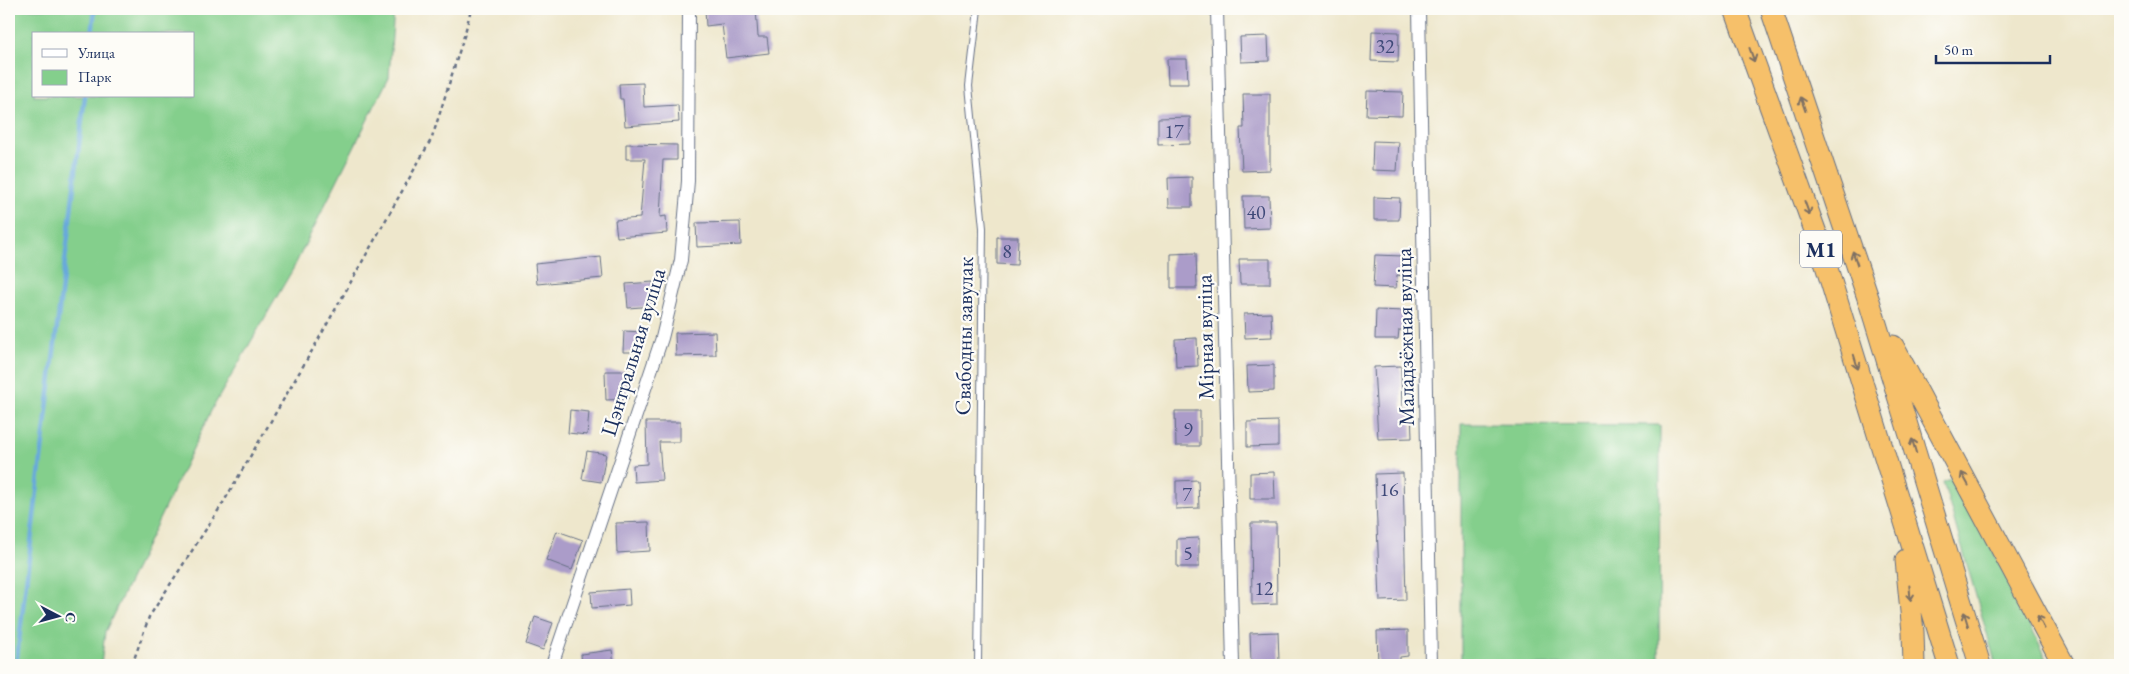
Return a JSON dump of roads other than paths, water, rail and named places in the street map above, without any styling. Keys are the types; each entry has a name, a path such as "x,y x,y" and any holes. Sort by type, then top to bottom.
{"highway":[{"name":"М1","path":"1735,9 1817,236 1949,665"},
{"name":"М1","path":"1771,9 1870,304 1980,665"},
{"path":"1870,304 2064,665"},
{"path":"1897,493 1910,590 1914,665"}],"street":[{"name":"Цэнтральная вуліца","path":"552,665 662,338 681,260 688,181 689,9"},
{"name":"Мірная вуліца","path":"1217,9 1234,665"},
{"name":"Маладзёжная вуліца","path":"1419,9 1431,665"}],"lane":[{"name":"Свабодны завулак","path":"978,9 970,86 983,228 978,665"}],"waterway":[{"path":"92,32 95,9"},
{"path":"16,665 85,98"}]}
